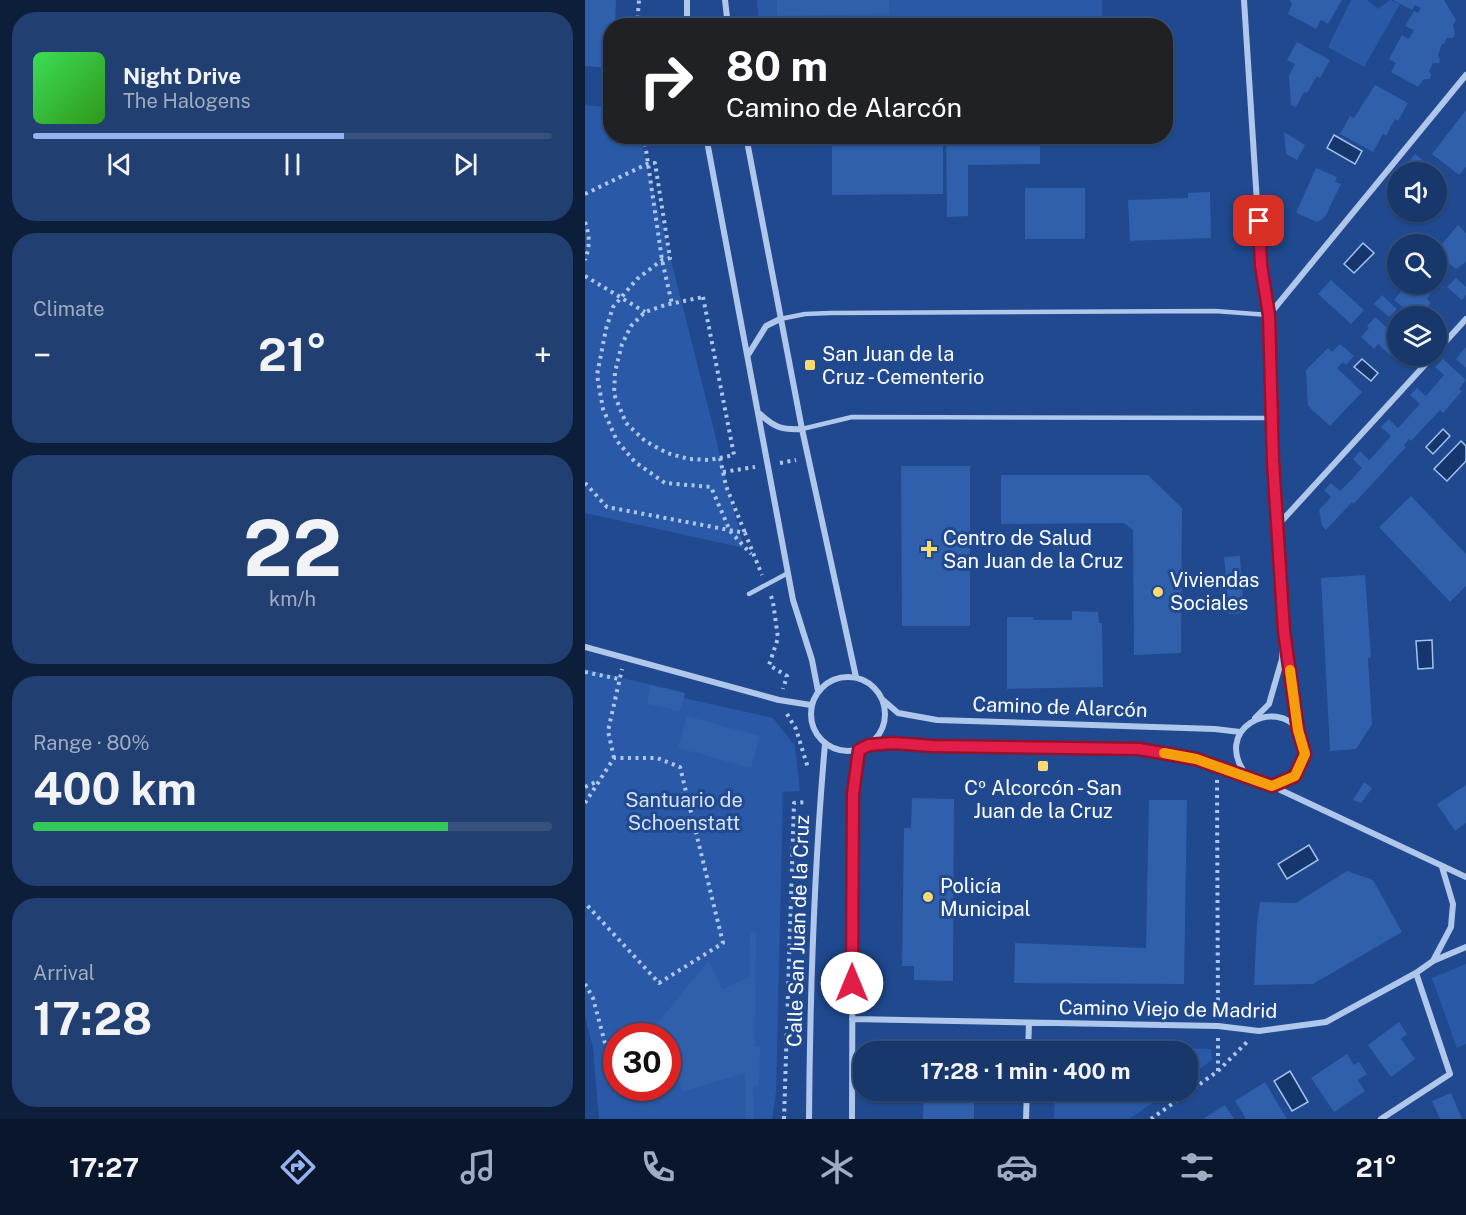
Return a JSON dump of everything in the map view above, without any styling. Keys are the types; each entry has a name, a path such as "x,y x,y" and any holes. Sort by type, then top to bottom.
{"street":[{"path":"687,0 687,18"},
{"path":"725,0 727,18"},
{"path":"1243,0 1261,265 1269,315 1271,418 1284,631 1298,730 1305,754 1295,776 1272,786"},
{"path":"1269,315 1466,75"},
{"path":"708,144 793,600 812,660 818,691"},
{"path":"747,144 802,429 856,677"},
{"path":"748,355 766,326 780,319"},
{"path":"1447,340 1466,319"},
{"path":"1278,525 1424,366"},
{"path":"759,413 772,425 787,429 802,429"},
{"path":"1284,631 1282,659 1269,704 1240,732 1235,748 1238,766 1249,779 1272,786 1466,877"},
{"path":"585,646 779,700 811,705"},
{"path":"856,677 872,686 883,700 883,725 869,745 859,750 841,751 825,744 812,726 811,705 818,691 835,678 856,677"},
{"name":"Camino de Alarcón","path":"883,700 898,713 937,720 1215,729 1240,732"},
{"path":"1254,719 1270,716 1285,719 1298,730"},
{"name":"Camino de Alarcón","path":"869,745 893,743 933,746 1139,749 1196,759 1249,779"},
{"name":"Calle San Juan de la Cruz","path":"809,1119 820,794 825,744"},
{"path":"852,1119 853,794 859,750"},
{"path":"1433,961 1451,927 1453,904 1442,867"},
{"name":"Camino Viejo de Madrid","path":"852,1019 1218,1026 1259,1031 1326,1022 1416,973 1433,961 1466,947"},
{"path":"1381,1119 1450,1074 1416,973"},
{"name":"Camino Viejo de Madrid","path":"1028,1041 1029,1023"},
{"path":"1026,1119 1027,1101"}],"lane":[{"path":"780,319 805,314 829,313 1215,311 1269,315"},
{"path":"802,429 852,417 1271,418"},
{"path":"749,594 788,573"}],"path":[{"path":"638,18 639,0"},
{"path":"645,144 662,260 672,304"},
{"path":"586,193 647,164 655,163 670,258 662,260 637,279 613,307 609,320 597,375 603,409 617,441 635,462 665,483 711,488 730,531 753,557 726,486 720,458"},
{"path":"585,222 589,232 589,244 585,260"},
{"path":"585,276 645,312"},
{"path":"703,297 734,455 709,460 689,459 667,453 645,441 626,423 614,394 615,372 622,344 631,326 645,312 672,304 703,297"},
{"path":"585,483 607,507 745,533"},
{"path":"778,638 769,665 787,676 779,700 796,729 809,769"},
{"path":"585,672 619,679 608,731 614,758 585,803"},
{"path":"585,903 659,983 723,944 680,767 657,758 614,758"},
{"path":"1217,767 1218,1071"},
{"path":"585,787 600,780"},
{"path":"784,1119 794,802 805,802 806,791"},
{"path":"585,984 593,998 603,1036"},
{"path":"1151,1119 1218,1071 1259,1031"}],"green space":[{"path":"757,0 1102,0 1102,18 758,18"},
{"path":"1351,0 1367,0 1378,9 1390,0 1400,4 1364,67 1328,47"},
{"path":"585,105 603,106 603,144 642,144 744,548 585,513"},
{"name":"Santuario de Schoenstatt","path":"585,669 685,693 684,698 773,718 795,746 800,791 783,792 776,1092 772,1119 599,1119 593,1048 585,1017"},
{"path":"1466,964 1466,1044 1457,1048 1432,978"},
{"path":"1198,1049 1211,1049 1212,1060 1198,1070"},
{"path":"1055,1101 1155,1101 1129,1119 1054,1119"}],"shaded area":[{"path":"1334,135 1362,151 1355,164 1327,148"},
{"path":"1363,243 1374,253 1354,273 1344,264"},
{"path":"1362,359 1378,373 1371,381 1354,367"},
{"path":"1443,429 1450,436 1433,454 1426,447"},
{"path":"1461,441 1466,446 1466,461 1447,481 1434,469"},
{"path":"1432,640 1433,668 1418,669 1416,641"},
{"path":"1309,845 1318,860 1287,879 1278,864"},
{"path":"1290,1071 1308,1102 1292,1111 1274,1081"}],"building":[{"path":"585,0 616,0 615,18 603,18 603,67 585,66"},
{"path":"777,0 889,0 889,14 777,16"},
{"path":"1289,0 1342,0 1328,24 1321,20 1316,29 1288,14 1292,4"},
{"path":"1393,0 1444,0 1456,20 1453,25 1455,34 1453,38 1447,38 1442,44 1438,55 1439,63 1433,63 1429,71 1430,79 1424,79 1418,87 1391,72 1396,63 1389,59 1402,35 1409,39 1414,30 1405,26 1414,11 1418,13 1421,8 1415,5 1412,10"},
{"path":"1297,42 1330,60 1320,78 1317,76 1296,107 1291,105 1289,76 1295,64 1287,60"},
{"path":"1375,85 1408,103 1398,121 1395,119 1386,136 1383,134 1373,152 1340,134 1350,116 1354,118"},
{"path":"1466,110 1466,167 1459,175 1447,166 1447,162 1442,162 1432,154"},
{"path":"1284,132 1305,145 1297,160 1286,154"},
{"path":"943,144 943,194 832,195 832,145"},
{"path":"946,144 1040,144 1040,164 968,165 968,216 947,217"},
{"path":"1415,154 1425,162 1408,162"},
{"path":"1316,168 1337,177 1335,182 1341,184 1325,217 1317,222 1296,213"},
{"path":"1025,188 1085,188 1085,239 1025,239"},
{"path":"1210,192 1211,238 1130,241 1128,200 1188,198 1188,193"},
{"path":"1458,225 1466,233 1466,262 1456,269 1447,262 1447,238"},
{"path":"1456,278 1466,287 1466,295 1462,300 1447,287"},
{"path":"1331,280 1364,310 1351,324 1318,294"},
{"path":"1399,294 1430,294 1427,299 1431,303 1428,306 1402,306 1394,300"},
{"path":"1382,295 1394,306 1387,306 1387,315 1374,304"},
{"path":"1375,317 1387,328 1387,352 1378,344 1374,349 1361,337 1369,328 1367,326"},
{"path":"1340,344 1354,356 1346,365 1343,362 1337,368 1362,392 1330,426 1308,406 1306,370 1328,348 1332,352"},
{"path":"1466,347 1466,368 1456,359"},
{"path":"1447,363 1466,380 1459,389 1462,391 1443,413 1440,410 1411,441 1409,439 1404,445 1406,447 1354,504 1352,502 1326,530 1322,526 1319,510 1331,497 1324,490 1331,483 1340,491 1353,478 1362,468 1353,459 1360,451 1369,460 1375,454 1391,436 1381,427 1389,419 1398,428 1420,404 1410,395 1417,388 1426,396 1444,375 1435,367 1447,366"},
{"path":"901,466 970,466 970,626 902,626"},
{"name":"Viviendas Sociales","path":"1001,475 1148,475 1182,508 1181,653 1134,655 1133,530 1124,523 1001,524"},
{"path":"1411,496 1466,554 1466,586 1450,602 1379,527"},
{"path":"1240,556 1244,613 1229,614 1224,557"},
{"path":"1365,575 1371,658 1368,658 1372,724 1356,749 1330,751 1321,578"},
{"path":"1072,611 1098,612 1099,623 1102,623 1103,687 1007,689 1007,617 1072,620"},
{"path":"651,685 685,693 680,711 647,704"},
{"path":"687,716 760,736 751,768 678,748"},
{"path":"1364,782 1372,788 1361,803 1353,800"},
{"path":"1466,785 1466,823 1455,831 1437,804"},
{"name":"Policía Municipal","path":"912,798 954,799 953,981 914,980 914,966 902,966 904,828 911,828"},
{"path":"1149,800 1187,800 1184,984 1014,983 1015,943 1146,948"},
{"path":"1347,871 1373,880 1402,932 1313,984 1254,985 1260,902 1296,903"},
{"path":"756,932 755,1046 760,1047 759,1085 753,1087 754,1119 746,1119 745,1073 682,1092 681,1023 658,1023 709,960 722,989 749,977 750,933"},
{"path":"1399,1022 1407,1034 1401,1039 1415,1059 1391,1077 1368,1045"},
{"path":"1347,1054 1354,1065 1359,1062 1367,1074 1358,1080 1365,1091 1334,1112 1311,1078"},
{"path":"1265,1082 1287,1119 1246,1119 1235,1101"},
{"path":"1451,1093 1462,1119 1440,1119 1432,1101"},
{"path":"924,1101 974,1101 974,1119 923,1119"},
{"path":"1225,1105 1234,1119 1203,1119"}],"slow traffic":[{"path":"1164,753 1196,759 1272,786 1295,776 1305,754 1298,730 1290,670"}],"place":[{"name":"San Juan de la Cruz - Cementerio","path":"810,365"},
{"name":"Centro de Salud San Juan de la Cruz","path":"929,549"},
{"name":"Viviendas Sociales","path":"1158,592"},
{"name":"Cº Alcorcón - San Juan de la Cruz","path":"1043,766"},
{"name":"Policía Municipal","path":"928,897"}],"route":[{"path":"852,983 853,794 859,750 869,745 893,743 933,746 1139,749 1196,759 1272,786 1295,776 1305,754 1298,730 1284,631 1273,461 1269,315 1261,265 1259,221"}]}
